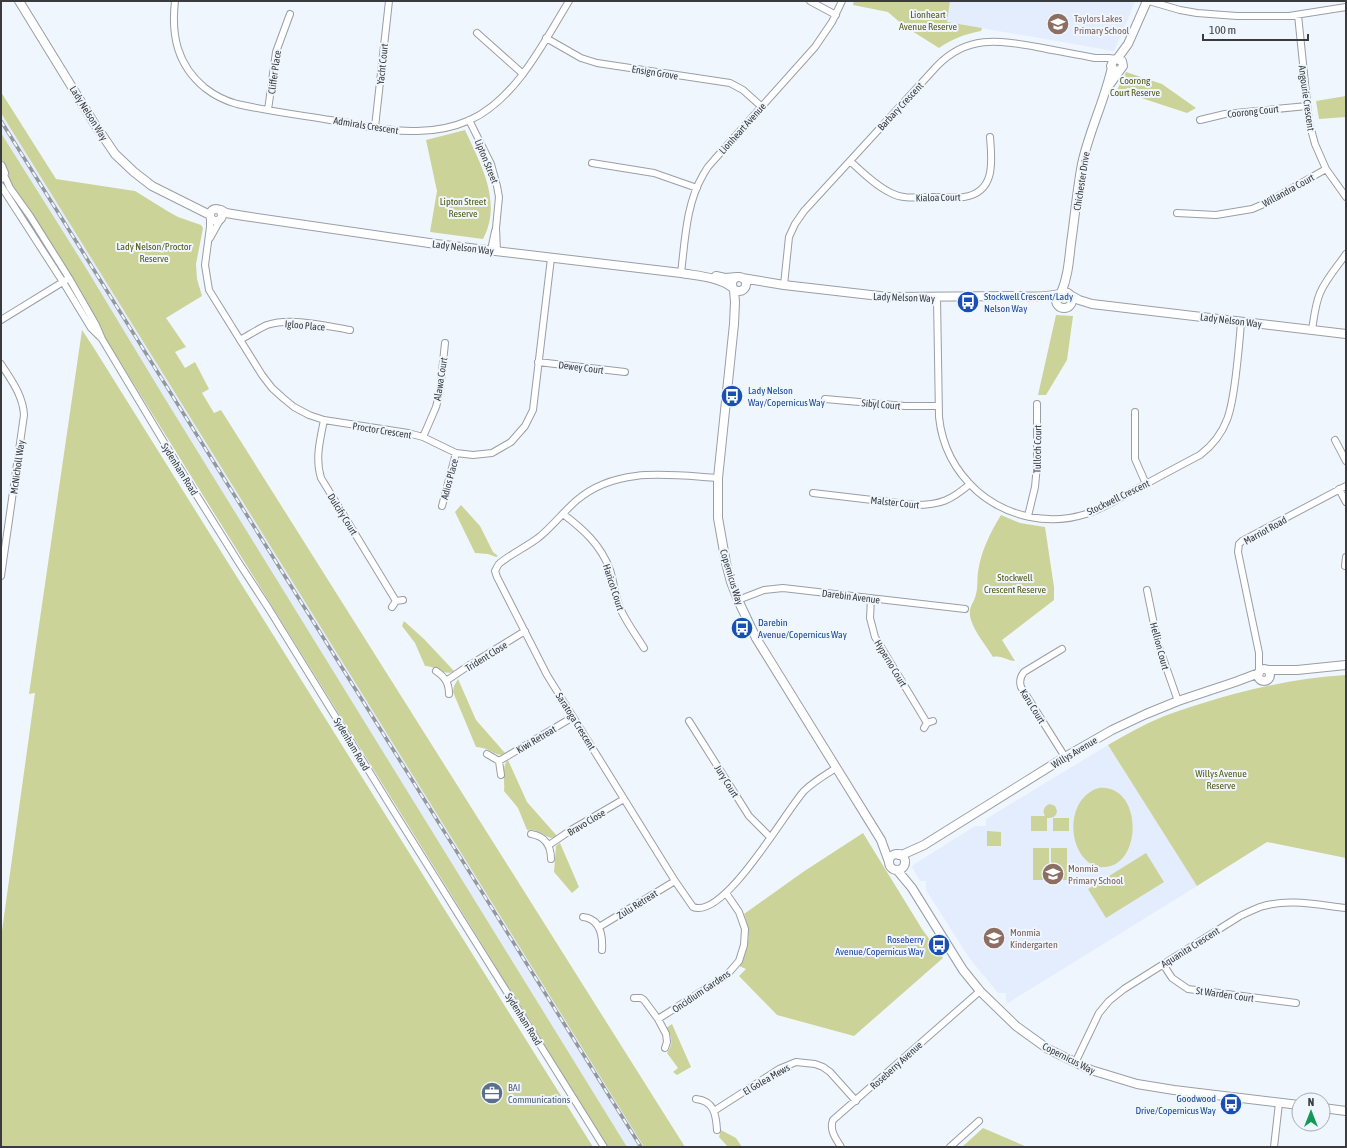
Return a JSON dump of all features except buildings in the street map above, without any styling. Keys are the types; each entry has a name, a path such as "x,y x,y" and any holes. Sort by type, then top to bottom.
{"street":[{"name":"Lady Nelson Way","path":"19,1 94,123 115,154 143,180 210,216"},
{"name":"Admirals Crescent","path":"175,1 174,36 183,60 192,75 205,88 221,98 237,104 268,110 405,131 443,128 469,120 498,101 511,89 523,74 569,1"},
{"name":"Yacht Court","path":"375,127 389,1"},
{"path":"810,1 836,15"},
{"name":"Lionheart Avenue","path":"682,273 690,208 703,174 815,47 827,31 842,1"},
{"path":"1148,1 1180,10 1214,15 1274,17 1346,8"},
{"name":"Chichester Drive","path":"1060,293 1067,276 1082,165 1092,128 1116,65 1128,44 1148,1"},
{"name":"Cliffer Place","path":"268,110 276,52 290,14"},
{"name":"Angourie Crescent","path":"1298,15 1309,122 1315,144 1326,169 1346,197"},
{"path":"477,33 523,74"},
{"name":"Ensign Grove","path":"546,38 580,58 597,63 730,84 743,90 762,107"},
{"name":"Barbary Crescent","path":"784,285 789,237 795,224 804,212 937,66 944,59 959,49 975,43 1001,42 1095,58 1116,65"},
{"name":"Coorong Court","path":"1200,120 1225,114 1307,106"},
{"name":"Lipton Street","path":"469,120 491,164 495,176 499,198 494,251"},
{"name":"Kialoa Court","path":"850,161 884,190 895,195 909,198 963,197 974,194 987,182 992,165 990,137"},
{"path":"592,163 654,173 697,188"},
{"path":"1,166 4,170 2,177"},
{"name":"Willandra Court","path":"1177,213 1216,215 1252,209 1266,203 1326,169"},
{"name":"Sydenham Road","path":"2,177 30,216 69,278 96,325 102,340 174,459 273,615 604,1147"},
{"name":"Sydenham Road","path":"1,186 91,328 102,340"},
{"name":"Lady Nelson Way","path":"183,202 206,209 218,209 226,213 400,239 682,273 716,280 729,285 733,289"},
{"path":"218,209 223,215 215,228 207,247 211,212 218,209"},
{"path":"210,216 214,221 220,220"},
{"name":"Lady Nelson Way","path":"220,220 244,216"},
{"name":"Proctor Crescent","path":"207,247 205,268 209,290 262,375 272,388 294,407 309,415 324,420 408,433 423,437 456,453 473,455 492,453 511,442 524,426 532,410 551,258"},
{"path":"1312,330 1316,303 1320,294 1325,284 1346,254"},
{"name":"Lady Nelson Way","path":"682,273 704,273 721,277 740,278 773,284 881,297 1036,297 1050,296 1060,293"},
{"name":"Chichester Drive","path":"1067,276 1071,296"},
{"path":"1,320 69,278"},
{"path":"740,278 747,283 745,289 738,292 733,289 732,282 740,278"},
{"name":"Lady Nelson Way","path":"745,289 754,285 773,284"},
{"name":"Copernicus Way","path":"733,289 735,302 734,324 718,478 719,532 726,563 738,600 750,628 881,840 889,862"},
{"name":"Copernicus Way","path":"734,324 739,303 745,289"},
{"path":"1066,292 1071,296 1073,301 1069,307 1064,309 1059,307 1056,300 1060,293 1066,292"},
{"name":"Lady Nelson Way","path":"1071,296 1092,304 1346,334"},
{"name":"Lady Nelson Way","path":"1036,297 1059,307"},
{"name":"Stockwell Crescent","path":"937,298 938,406 940,424 946,449 970,484 993,502 1003,508 1028,516 1044,519 1055,519 1086,514 1098,509 1200,455 1214,442 1228,419 1233,400 1241,321"},
{"name":"Lady Nelson Way","path":"1069,307 1092,304"},
{"name":"Igloo Place","path":"240,340 266,326 278,322 292,322 350,330"},
{"name":"Alawa Court","path":"423,437 436,407 440,391 446,343"},
{"name":"Dewey Court","path":"538,362 625,372"},
{"name":"McNicholl Way","path":"1,364 21,397 24,415 1,576"},
{"name":"Sibyl Court","path":"825,399 904,406 938,406"},
{"name":"Tulloch Court","path":"1028,516 1035,487 1038,465 1037,404"},
{"path":"1135,412 1135,459 1146,484"},
{"name":"Dulcify Court","path":"324,420 318,455 318,470 321,478 399,600 392,607"},
{"path":"1335,440 1346,461"},
{"name":"Adios Place","path":"442,506 456,453"},
{"name":"Saratoga Crescent","path":"718,478 653,474 626,477 599,486 578,500 527,546 500,564 495,571 496,577 547,676 689,903 697,908 706,906 726,893 741,877 804,790 836,768"},
{"name":"Malster Court","path":"813,493 915,505 928,505 954,497 970,484"},
{"name":"Marriot Road","path":"1264,674 1238,552 1239,544 1242,541 1346,486"},
{"path":"1339,489 1346,502"},
{"name":"Haricot Court","path":"563,514 586,532 603,555 610,569 621,610 644,648"},
{"path":"1345,566 1346,556"},
{"name":"Darebin Avenue","path":"738,600 764,590 783,588 966,609"},
{"name":"Hellion Court","path":"1147,590 1158,644 1178,701"},
{"name":"Hyperno Court","path":"871,598 870,618 875,637 928,724"},
{"name":"Trident Close","path":"446,681 525,631"},
{"name":"Karu Court","path":"1062,648 1024,672 1020,676 1020,681 1021,687 1065,757"},
{"name":"Willys Avenue","path":"898,854 904,854 924,845 1065,757 1112,730 1146,714 1178,701 1264,674 1346,665"},
{"path":"436,672 446,681 449,694"},
{"name":"Kiwi Retreat","path":"499,761 573,717"},
{"name":"Jury Court","path":"689,720 749,816 770,837"},
{"path":"488,754 499,761 500,775"},
{"name":"Bravo Close","path":"549,845 571,830 624,799"},
{"path":"531,834 542,838 549,845 551,859"},
{"name":"Copernicus Way","path":"881,840 898,854"},
{"name":"Willys Avenue","path":"905,865 924,845"},
{"path":"898,854 903,857 905,865 902,869 897,870 892,869 889,862 890,858 898,854"},
{"name":"Copernicus Way","path":"905,865 912,888"},
{"name":"Copernicus Way","path":"897,870 912,888 963,970 980,991 1016,1026 1048,1049 1075,1063 1111,1077 1137,1084 1291,1104"},
{"name":"Zulu Retreat","path":"599,927 676,881"},
{"name":"Oncidium Gardens","path":"658,1019 726,976 739,961 744,945 745,929 739,912 726,893"},
{"name":"Aquanita Crescent","path":"1075,1063 1099,1013 1109,1001 1124,989 1240,916 1278,903 1300,903 1346,908"},
{"path":"583,917 594,920 599,927 603,938 602,950"},
{"name":"St Warden Court","path":"1163,964 1172,978 1188,989 1296,1003"},
{"name":"Roseberry Avenue","path":"840,1146 832,1132 833,1120 980,991"},
{"path":"634,998 641,998 644,1000 658,1019 667,1038 665,1048"},
{"name":"El Golea Mews","path":"714,1111 779,1069 796,1062 815,1064 823,1067 830,1072 856,1101"},
{"path":"696,1099 706,1102 714,1111 717,1130"},
{"path":"1274,1147 1279,1103"},
{"path":"1331,1109 1346,1111"},
{"path":"950,1147 979,1121"}],"shaded area":[{"name":"Taylors Lakes Primary School","path":"950,1 1135,1 1114,51 946,22"},
{"path":"1,113 644,1147 627,1147 86,268 1,133"},
{"name":"Monmia Primary School","path":"1108,745 1197,886 1008,1003 1006,1001 1006,993 998,993 970,959 926,890 926,881 920,881 912,867 975,826 986,826 986,819"}],"green space":[{"name":"Lionheart Avenue Reserve","path":"854,1 950,1 947,22 982,28 981,31 959,37 939,48 904,26 888,12 853,5"},
{"name":"Coorong Court Reserve","path":"1126,72 1162,84 1196,108 1187,113 1117,90"},
{"name":"Lady Nelson/Proctor Reserve","path":"1,92 56,179 135,191 178,217 201,225 203,228 196,264 197,279 202,296 166,318 186,347 175,352 185,368 195,362 209,389 202,393 214,413 221,410 685,1147 644,1147 1,113"},
{"path":"1346,96 1346,117 1319,119 1316,101"},
{"name":"Lipton Street Reserve","path":"465,130 483,169 490,197 491,211 489,225 483,239 430,232 437,191 426,140"},
{"path":"1,133 86,268 627,1147 607,1147 12,188 7,169 1,164"},
{"path":"1056,315 1073,316 1067,360 1046,395 1038,395"},
{"path":"82,330 593,1147 1,1147 1,938 35,693 29,694"},
{"path":"461,505 480,526 493,552 498,556 496,557 488,554 475,553 455,512"},
{"name":"Stockwell Crescent Reserve","path":"1001,515 1020,523 1045,527 1054,587 1054,600 1002,640 1015,661 993,657 975,629 970,616 970,609 977,591 978,572 981,557 990,535"},
{"path":"404,621 424,639 454,671 447,673 429,666 425,666 415,643 402,626"},
{"name":"Willys Avenue Reserve","path":"1346,675 1346,858 1267,842 1197,886 1108,745 1134,730 1162,717 1218,699 1254,689 1290,682 1327,676"},
{"path":"458,679 476,720 505,753 500,755 480,747 476,747 453,692 454,686"},
{"path":"508,760 527,802 557,836 551,838 536,831 527,830 518,808 504,791 504,769"},
{"path":"1099,788 1113,790 1124,799 1130,811 1133,826 1131,841 1126,854 1117,863 1104,867 1094,865 1085,859 1079,851 1073,830 1077,809 1082,800 1089,793"},
{"path":"1050,804 1055,806 1057,811 1054,817 1047,818 1047,831 1031,831 1031,816 1045,816 1044,809"},
{"path":"1053,818 1069,818 1069,831 1053,831"},
{"path":"987,831 1001,832 1001,846 987,846"},
{"path":"863,833 922,929 943,958 854,1036 777,1015 739,976 746,969 739,966 743,959 748,940 748,928 744,914 803,872"},
{"path":"560,843 579,887 572,893 554,872 556,846"},
{"path":"1033,848 1049,848 1049,880 1033,880"},
{"path":"1051,848 1067,848 1067,880 1051,880"},
{"path":"1146,853 1164,882 1106,918 1088,889"},
{"path":"672,1024 691,1067 677,1075 673,1072 678,1068 667,1053 670,1047 671,1037 666,1028"},
{"path":"983,1128 1027,1147 962,1147"},
{"path":"721,1130 736,1138 742,1147 728,1147 719,1137"}],"railway":[{"path":"1,121 641,1147"}],"place":[{"name":"Taylors Lakes Primary School","path":"1058,24"},
{"name":"Stockwell Crescent/Lady Nelson Way","path":"968,302"},
{"name":"Lady Nelson Way/Copernicus Way","path":"732,396"},
{"name":"Darebin Avenue/Copernicus Way","path":"742,628"},
{"name":"Monmia Primary School","path":"1053,874"},
{"name":"Monmia Kindergarten","path":"994,938"},
{"name":"Roseberry Avenue/Copernicus Way","path":"939,945"},
{"name":"BAI Communications","path":"492,1093"},
{"name":"Goodwood Drive/Copernicus Way","path":"1231,1104"}]}
